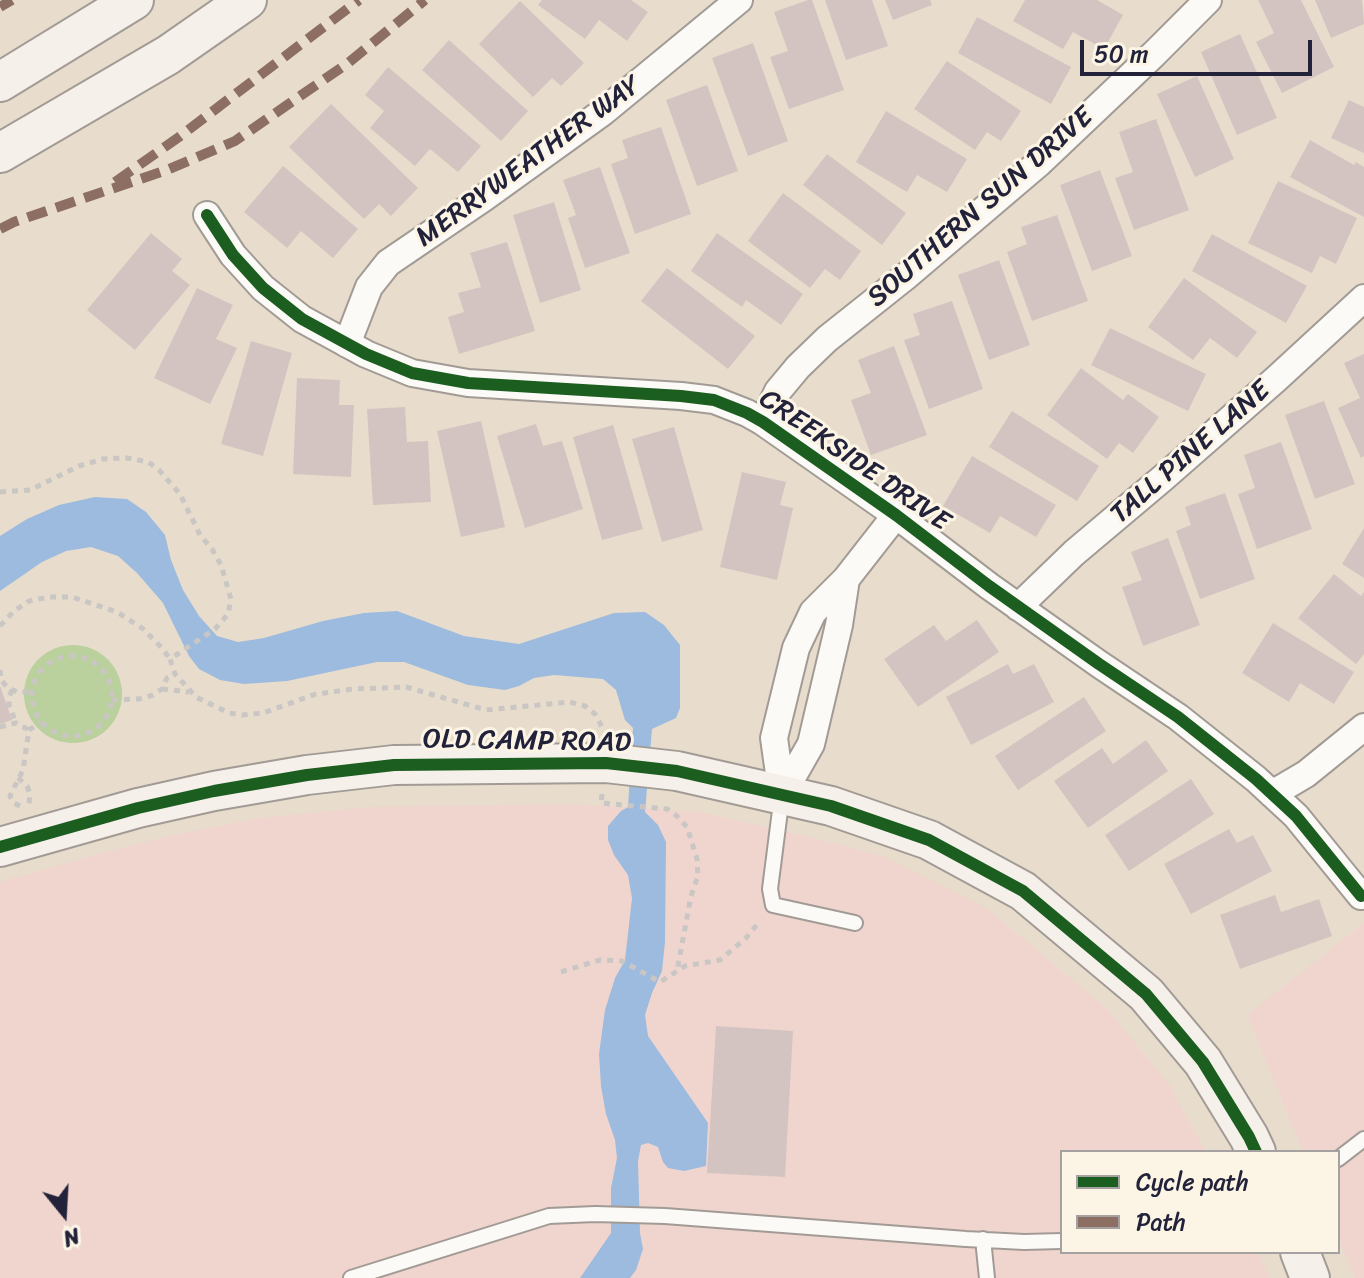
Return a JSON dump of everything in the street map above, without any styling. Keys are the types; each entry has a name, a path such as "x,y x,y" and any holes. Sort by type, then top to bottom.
{"street":[{"path":"0,82 134,0"},
{"path":"0,153 168,55 247,0"},
{"name":"MERRYWEATHER WAY","path":"347,344 369,287 388,263 603,112 739,0"},
{"name":"SOUTHERN SUN DRIVE","path":"763,422 778,391 827,339 1039,163 1208,0"},
{"name":"CREEKSIDE DRIVE","path":"207,215 233,255 263,288 302,319 366,354 412,373 468,383 714,400 763,422 896,515 1018,607 1178,717 1296,816 1361,896"},
{"name":"TALL PINE LANE","path":"1018,607 1074,553 1275,380 1364,298"},
{"path":"782,795 774,738 796,648 813,612 846,579 896,515"},
{"path":"782,795 811,744 839,625 846,579"},
{"path":"1272,794 1306,774 1364,727"},
{"name":"OLD CAMP ROAD","path":"0,847 138,808 214,791 307,775 394,765 606,763 677,771 831,806 929,840 1023,891 1146,994 1203,1062 1255,1150"},
{"path":"1301,1254 1310,1278"}],"lane":[{"path":"782,795 770,889 773,905 855,923"},
{"path":"1340,1157 1364,1139"},
{"path":"351,1278 549,1216 665,1216 1024,1242 1060,1241"},
{"path":"983,1239 987,1278"}],"path":[{"path":"0,492 30,490 79,466 103,459 127,458 148,462 159,470 180,494 200,535 212,549 226,576 231,599 228,614 215,629 170,659"},
{"path":"0,626 29,601 49,597 72,597 117,612 142,628 170,659 175,674 192,693 213,707 242,715 263,713 316,694 406,687 486,710 570,702 585,706 595,714 604,729 606,740 601,803 667,809 687,827 697,859 698,876 691,896 677,971"},
{"path":"76,656 91,661 104,671 111,685 112,700 108,715 97,728 84,735 68,736 53,732 41,722 33,708 32,692 36,677 46,665 60,658 76,656"},
{"path":"0,670 1,680 7,687 17,692 32,692"},
{"path":"112,700 153,695 162,689 167,678 175,674"},
{"path":"162,689 192,693"},
{"path":"12,690 9,705 16,723 29,730"},
{"path":"18,778 30,794 25,809 14,803 10,796 18,778 23,770 29,730 41,722"},
{"path":"0,727 16,723"},
{"path":"561,972 600,960 622,961 660,982 685,966 720,960 746,938 773,905"}],"shaded area":[{"path":"570,804 700,812 882,856 988,909 1108,1010 1170,1086 1205,1150 1060,1150 1060,1254 1260,1254 1269,1278 0,1278 0,882 172,835 260,818 369,807"},
{"path":"1364,923 1364,1278 1355,1278 1340,1241 1340,1150 1302,1150 1247,1015"}],"green space":[{"path":"63,645 83,645 108,659 119,675 122,694 119,713 108,729 83,743 63,743 46,735 32,721 24,704 24,684 32,667 46,653"}],"water":[{"path":"95,497 127,499 146,512 165,535 183,590 199,616 217,636 238,642 364,613 397,611 464,636 519,644 614,613 645,612 664,625 680,645 680,708 676,718 652,729 645,812 658,825 666,842 665,942 662,971 645,1015 648,1036 708,1123 706,1166 684,1171 668,1168 658,1147 648,1143 641,1145 638,1161 643,1249 630,1278 580,1278 611,1233 611,1188 617,1158 601,1086 599,1054 605,1010 615,978 625,960 632,898 628,875 608,840 608,826 628,807 633,728 625,720 616,690 603,679 554,675 534,678 505,690 468,685 404,662 377,662 287,681 244,684 220,680 199,669 189,656 163,603 137,573 118,556 91,547 66,551 42,562 0,591 0,536 27,519 59,505"}],"building":[{"path":"542,0 631,0 648,12 627,41 599,20 585,39 538,5"},
{"path":"812,0 844,90 789,109 770,57 788,51 774,12"},
{"path":"825,0 872,0 888,46 846,60"},
{"path":"885,0 930,0 932,5 893,20"},
{"path":"1025,0 1097,0 1123,15 1104,49 1073,32 1063,49 1013,21"},
{"path":"1258,0 1301,0 1334,67 1282,93 1256,42 1274,33"},
{"path":"1315,0 1362,0 1364,24 1331,38"},
{"path":"520,1 584,63 561,86 552,78 533,97 479,44"},
{"path":"977,17 1071,67 1051,104 958,53"},
{"path":"1240,34 1277,118 1237,135 1201,52"},
{"path":"449,40 528,111 501,141 422,70"},
{"path":"753,43 788,141 748,156 712,58"},
{"path":"947,61 1021,111 1001,141 987,132 975,150 914,109"},
{"path":"388,67 481,146 458,172 430,149 415,166 370,128 384,111 365,95"},
{"path":"1197,76 1234,159 1195,177 1157,94"},
{"path":"707,85 738,171 697,186 666,100"},
{"path":"1349,100 1364,107 1364,153 1331,138"},
{"path":"331,104 418,188 391,216 379,204 364,219 289,147"},
{"path":"886,111 967,159 947,192 917,175 907,192 856,162"},
{"path":"1156,119 1189,210 1134,230 1115,178 1133,172 1119,132"},
{"path":"661,127 691,214 635,234 611,164 628,158 622,140"},
{"path":"1310,140 1354,165 1356,162 1364,167 1364,217 1290,177"},
{"path":"827,154 906,213 882,245 803,185"},
{"path":"283,166 358,229 333,258 301,231 287,248 244,212"},
{"path":"600,167 630,253 585,268 568,218 576,215 563,180"},
{"path":"1100,170 1132,256 1092,271 1060,185"},
{"path":"1278,181 1357,218 1336,264 1320,256 1312,273 1248,243"},
{"path":"783,193 861,251 840,280 825,269 810,288 748,241"},
{"path":"554,202 581,290 540,303 513,215"},
{"path":"1057,215 1088,301 1032,321 1007,252 1027,244 1021,227"},
{"path":"151,233 182,259 172,271 190,285 135,350 87,310"},
{"path":"717,233 803,294 781,325 746,300 742,307 691,271"},
{"path":"1212,234 1307,286 1286,323 1192,271"},
{"path":"507,242 535,331 459,354 448,317 464,312 458,293 481,287 470,253"},
{"path":"999,260 1030,345 989,360 958,275"},
{"path":"667,268 755,336 728,369 641,301"},
{"path":"1184,278 1257,332 1237,358 1210,338 1193,360 1148,327"},
{"path":"197,288 233,305 216,339 237,348 210,404 154,378"},
{"path":"952,301 983,389 929,409 904,340 920,335 913,314"},
{"path":"1110,328 1206,374 1188,411 1091,365"},
{"path":"251,341 292,353 263,456 221,444"},
{"path":"894,346 927,435 871,455 851,400 871,393 858,360"},
{"path":"1364,354 1364,456 1361,458 1338,408 1360,398 1344,363"},
{"path":"1081,368 1123,400 1128,394 1159,417 1133,453 1119,443 1107,459 1047,415"},
{"path":"297,378 340,380 339,405 354,405 351,477 293,474"},
{"path":"1324,401 1355,484 1315,499 1285,415"},
{"path":"405,407 407,442 428,441 431,502 373,505 367,409"},
{"path":"1012,411 1099,466 1077,501 989,447"},
{"path":"481,421 505,527 461,537 437,431"},
{"path":"536,424 543,446 562,441 583,509 525,528 497,436"},
{"path":"613,425 643,529 602,540 573,437"},
{"path":"674,427 703,530 662,542 632,439"},
{"path":"1281,442 1312,529 1257,549 1238,494 1255,488 1244,455"},
{"path":"972,456 1056,505 1036,537 1000,516 990,533 943,506"},
{"path":"742,472 786,482 780,505 793,508 777,580 720,567"},
{"path":"1225,493 1255,579 1200,599 1176,531 1191,525 1185,507"},
{"path":"1364,528 1364,578 1342,564"},
{"path":"1168,538 1200,625 1143,646 1122,587 1142,580 1131,552"},
{"path":"1334,574 1361,596 1364,592 1364,654 1356,664 1298,618"},
{"path":"977,620 999,652 918,707 884,659 934,625 946,641"},
{"path":"1273,623 1354,672 1334,704 1300,683 1289,702 1242,673"},
{"path":"1008,664 1013,674 1034,664 1054,702 971,745 946,697"},
{"path":"0,686 12,720 0,724"},
{"path":"1084,697 1106,731 1018,790 995,756"},
{"path":"1146,740 1168,771 1088,828 1054,781 1102,748 1113,764"},
{"path":"1191,779 1214,814 1129,871 1105,835"},
{"path":"1229,829 1237,843 1253,835 1272,871 1191,914 1164,864"},
{"path":"1275,895 1281,912 1319,899 1332,936 1240,969 1220,915"},
{"path":"716,1026 793,1031 785,1177 707,1173"}],"marked path":[{"path":"0,7 12,0"},
{"path":"115,182 359,0"},
{"path":"0,229 167,170 235,141 348,63 425,0"}],"cycle path":[{"path":"207,215 233,255 263,288 302,319 366,354 412,373 468,383 714,400 763,422 896,515 989,586 1178,717 1256,779 1296,816 1361,896"},
{"path":"0,847 138,808 214,791 307,775 394,765 606,763 677,771 831,806 929,840 1023,891 1146,994 1203,1062 1255,1150"}]}
